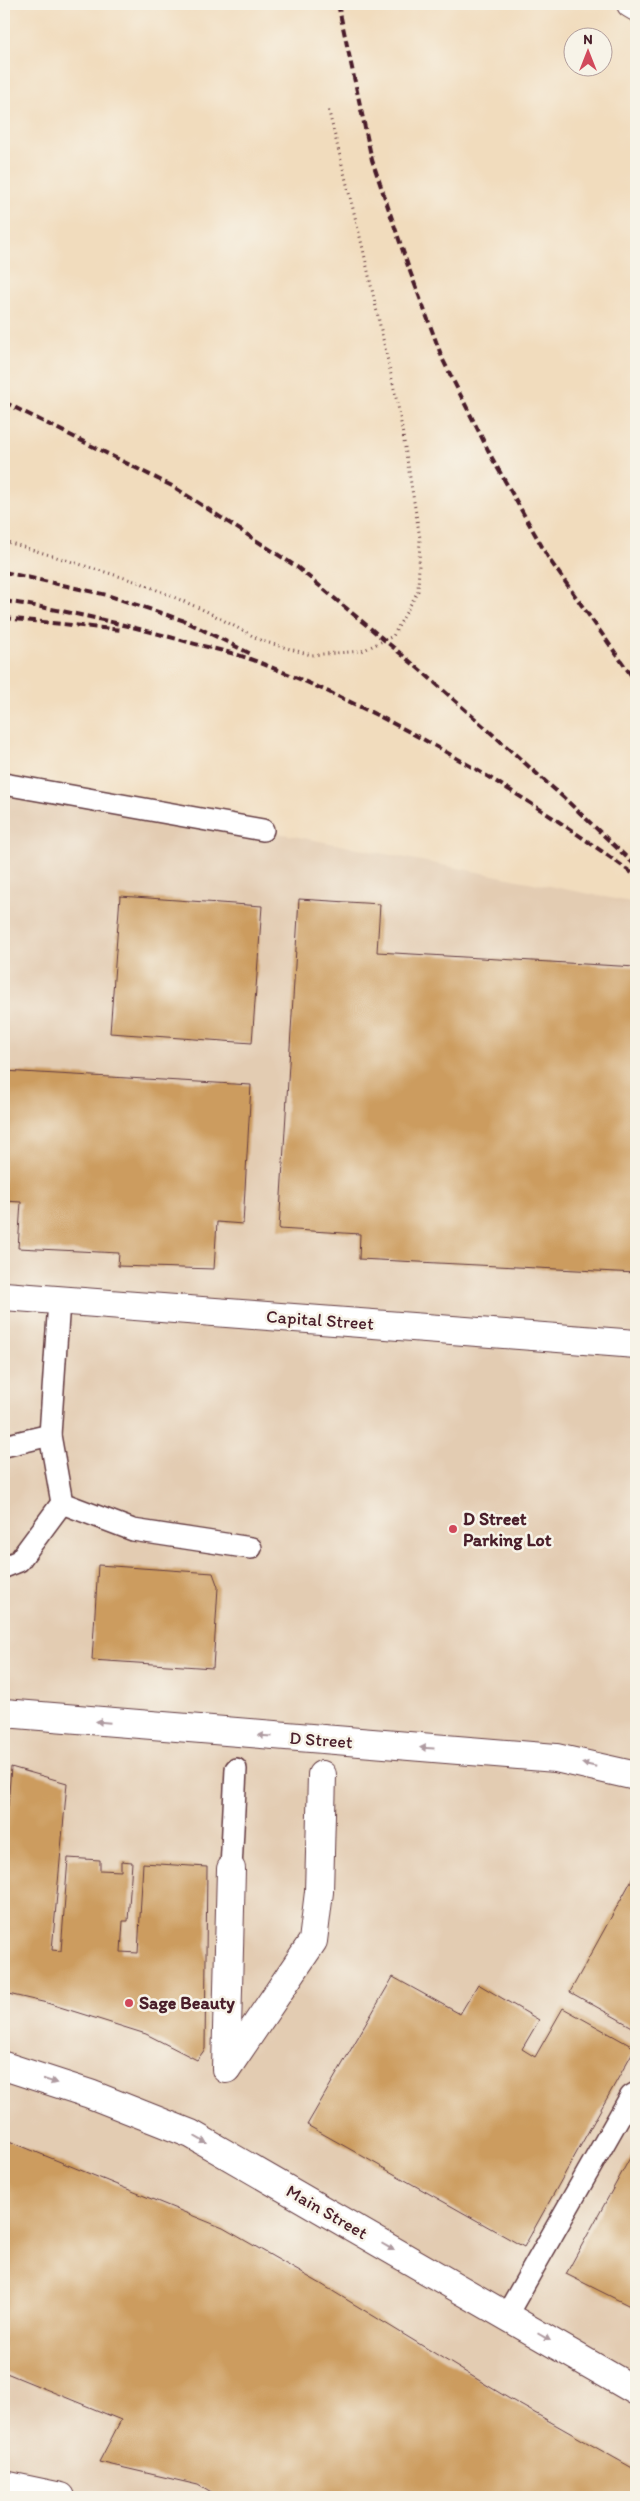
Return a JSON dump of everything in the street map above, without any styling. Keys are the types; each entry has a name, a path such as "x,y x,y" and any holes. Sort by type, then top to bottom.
{"main road":[{"path":"631,4 636,7"},
{"name":"Capital Street","path":"4,1296 636,1344"},
{"name":"D Street","path":"4,1713 548,1757 636,1776"},
{"path":"231,1869 224,2075 314,1941 319,1892 322,1775"},
{"name":"Main Street","path":"4,2066 90,2094 191,2134 636,2391"},
{"path":"4,2485 61,2497"}],"lane":[{"path":"4,784 263,830"},
{"path":"4,1567 19,1561 62,1503 50,1435 59,1300"},
{"path":"4,1446 50,1435"},
{"path":"62,1503 133,1530 252,1548"},
{"path":"231,1869 236,1769"},
{"path":"506,2316 631,2096 636,2093"}],"path":[{"path":"4,541 141,583 206,611 262,641 311,655 362,651 394,636 418,591 420,538 399,411 363,249 328,108"}],"shaded area":[{"path":"4,784 263,830 636,903 636,2497 4,2497"}],"building":[{"path":"120,896 262,906 252,1043 110,1033"},
{"path":"299,899 380,904 377,952 636,967 636,1273 359,1259 360,1234 279,1229"},
{"path":"4,1071 251,1085 243,1224 217,1222 214,1269 118,1266 119,1253 18,1248 21,1202 4,1201"},
{"path":"98,1565 213,1573 218,1587 213,1668 92,1660"},
{"path":"11,1767 67,1783 52,1950 61,1951 68,1858 100,1860 100,1870 121,1871 121,1861 132,1862 128,1921 123,1921 121,1952 138,1953 143,1863 207,1867 205,2049 197,2060 146,2034 47,2003 4,1993 4,1805 8,1806"},
{"path":"636,1872 636,2029 570,1992"},
{"path":"393,1977 460,2014 478,1984 539,2020 522,2049 535,2057 563,2008 635,2048 524,2247 307,2125"},
{"path":"4,2139 223,2228 321,2284 508,2398 636,2470 636,2497 218,2497 198,2485 99,2462 121,2420 4,2372"},
{"path":"636,2147 636,2309 566,2274"}],"railway":[{"path":"338,4 372,160 408,266 443,360 492,458 549,559 636,682"},
{"path":"4,402 174,487 297,567 425,674 563,797 636,866"},
{"path":"4,572 107,595 185,621 251,654"},
{"path":"4,601 96,618 229,652 304,681 354,704 452,755 546,813 636,876"},
{"path":"4,618 121,630"}],"place":[{"name":"D Street Parking Lot","path":"453,1529"},
{"name":"Sage Beauty","path":"129,2003"}]}
